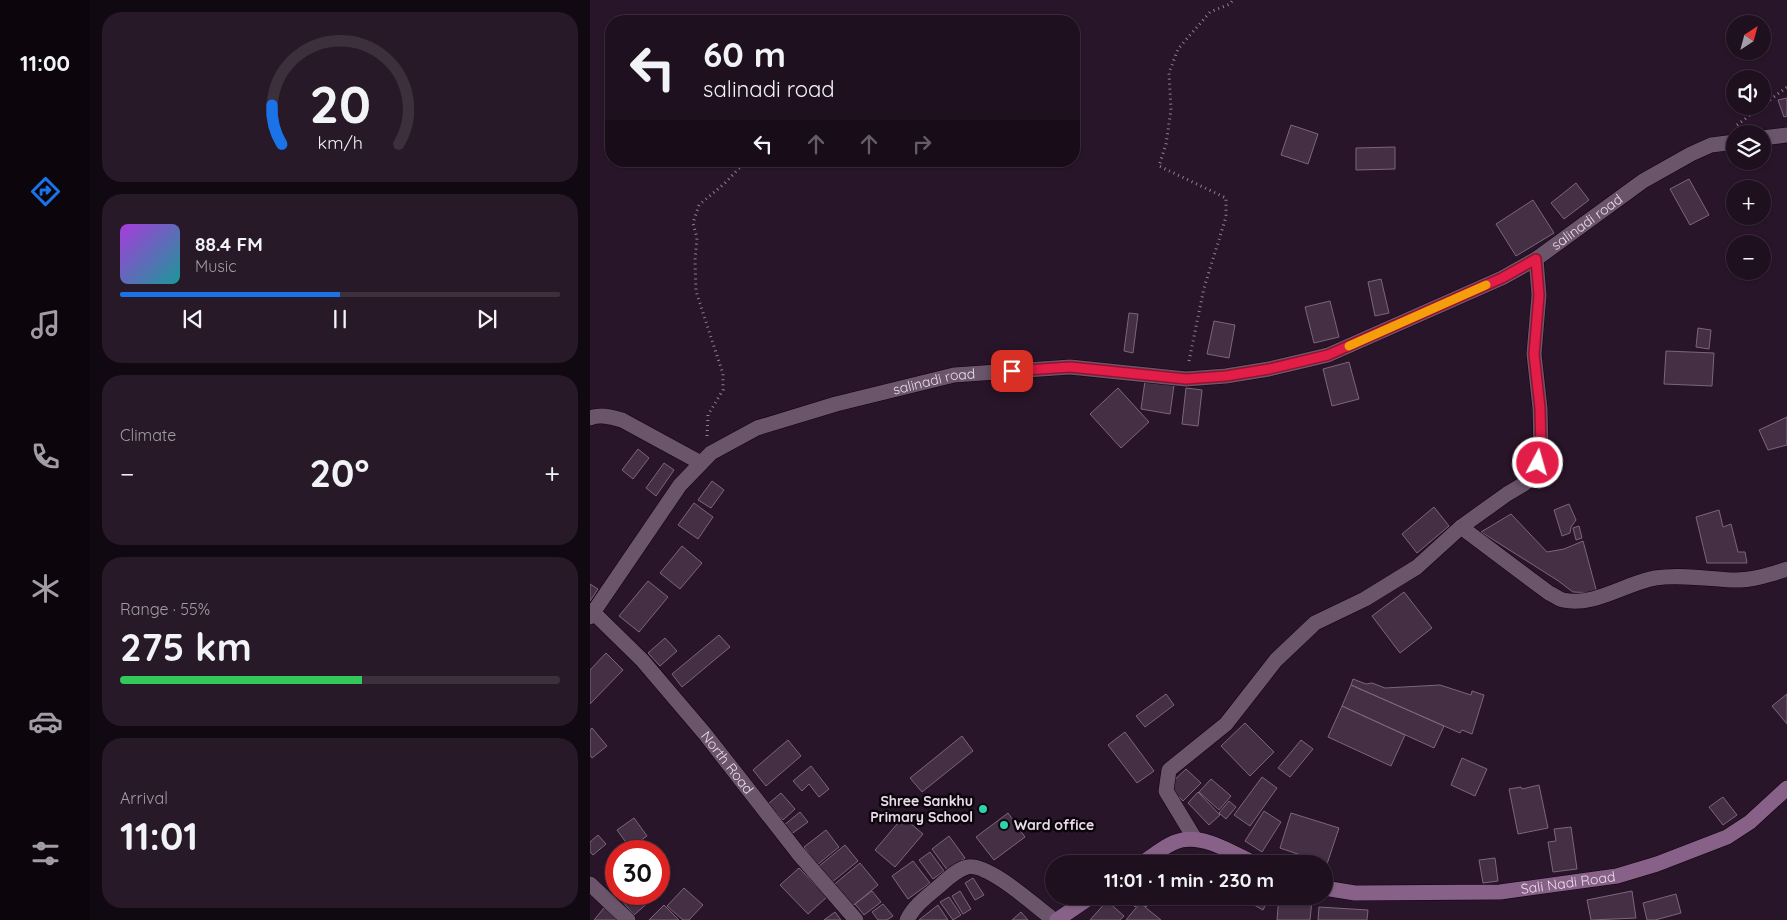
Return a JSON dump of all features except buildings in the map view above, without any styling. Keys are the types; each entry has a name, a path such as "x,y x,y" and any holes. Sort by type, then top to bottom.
{"main road":[{"name":"Sali Nadi Road","path":"1333,889 1355,893 1500,892 1616,876 1657,864 1727,837 1750,822 1787,788"},
{"path":"1153,855 1168,845 1180,840 1195,839 1236,855"},
{"path":"1055,920 1078,905"}],"street":[{"path":"1771,137 1787,135"},
{"name":"salinadi road","path":"592,615 680,485 706,458 757,428 836,404 954,375 1070,367 1186,379 1226,376 1269,369 1328,355 1502,278 1536,259 1643,181 1691,154 1711,145 1726,143"},
{"path":"1195,839 1166,792 1169,770 1226,724 1276,660 1315,622 1365,599 1417,567 1461,527 1524,484 1534,475 1541,450 1540,408 1534,354 1539,295 1536,259"},
{"path":"590,418 608,416 622,420 706,458"},
{"path":"1461,527 1562,600 1584,600 1609,594 1652,578 1750,579 1787,569"},
{"name":"North Road","path":"592,615 642,660 705,734 798,853 856,920"},
{"path":"907,920 921,901 950,877 962,869 972,867 982,868 1004,882 1055,920"},
{"path":"590,884 628,920"}],"path":[{"path":"1186,379 1204,288 1226,217 1226,198 1159,166 1166,144 1171,110 1169,73 1178,49 1210,12 1230,4 1233,0"},
{"path":"1771,99 1787,87"},
{"path":"706,458 708,415 723,390 723,374 696,291 695,260 697,238 693,223 699,205 740,167"}],"slow traffic":[{"path":"1349,346 1486,285"}],"place":[{"name":"Shree Sankhu Primary School","path":"983,809"},
{"name":"Ward office","path":"1004,825"}],"route":[{"path":"1012,371 1070,367 1186,379 1226,376 1269,369 1328,355 1502,278 1536,259 1539,295 1534,354 1540,408 1541,450 1538,463"}]}
